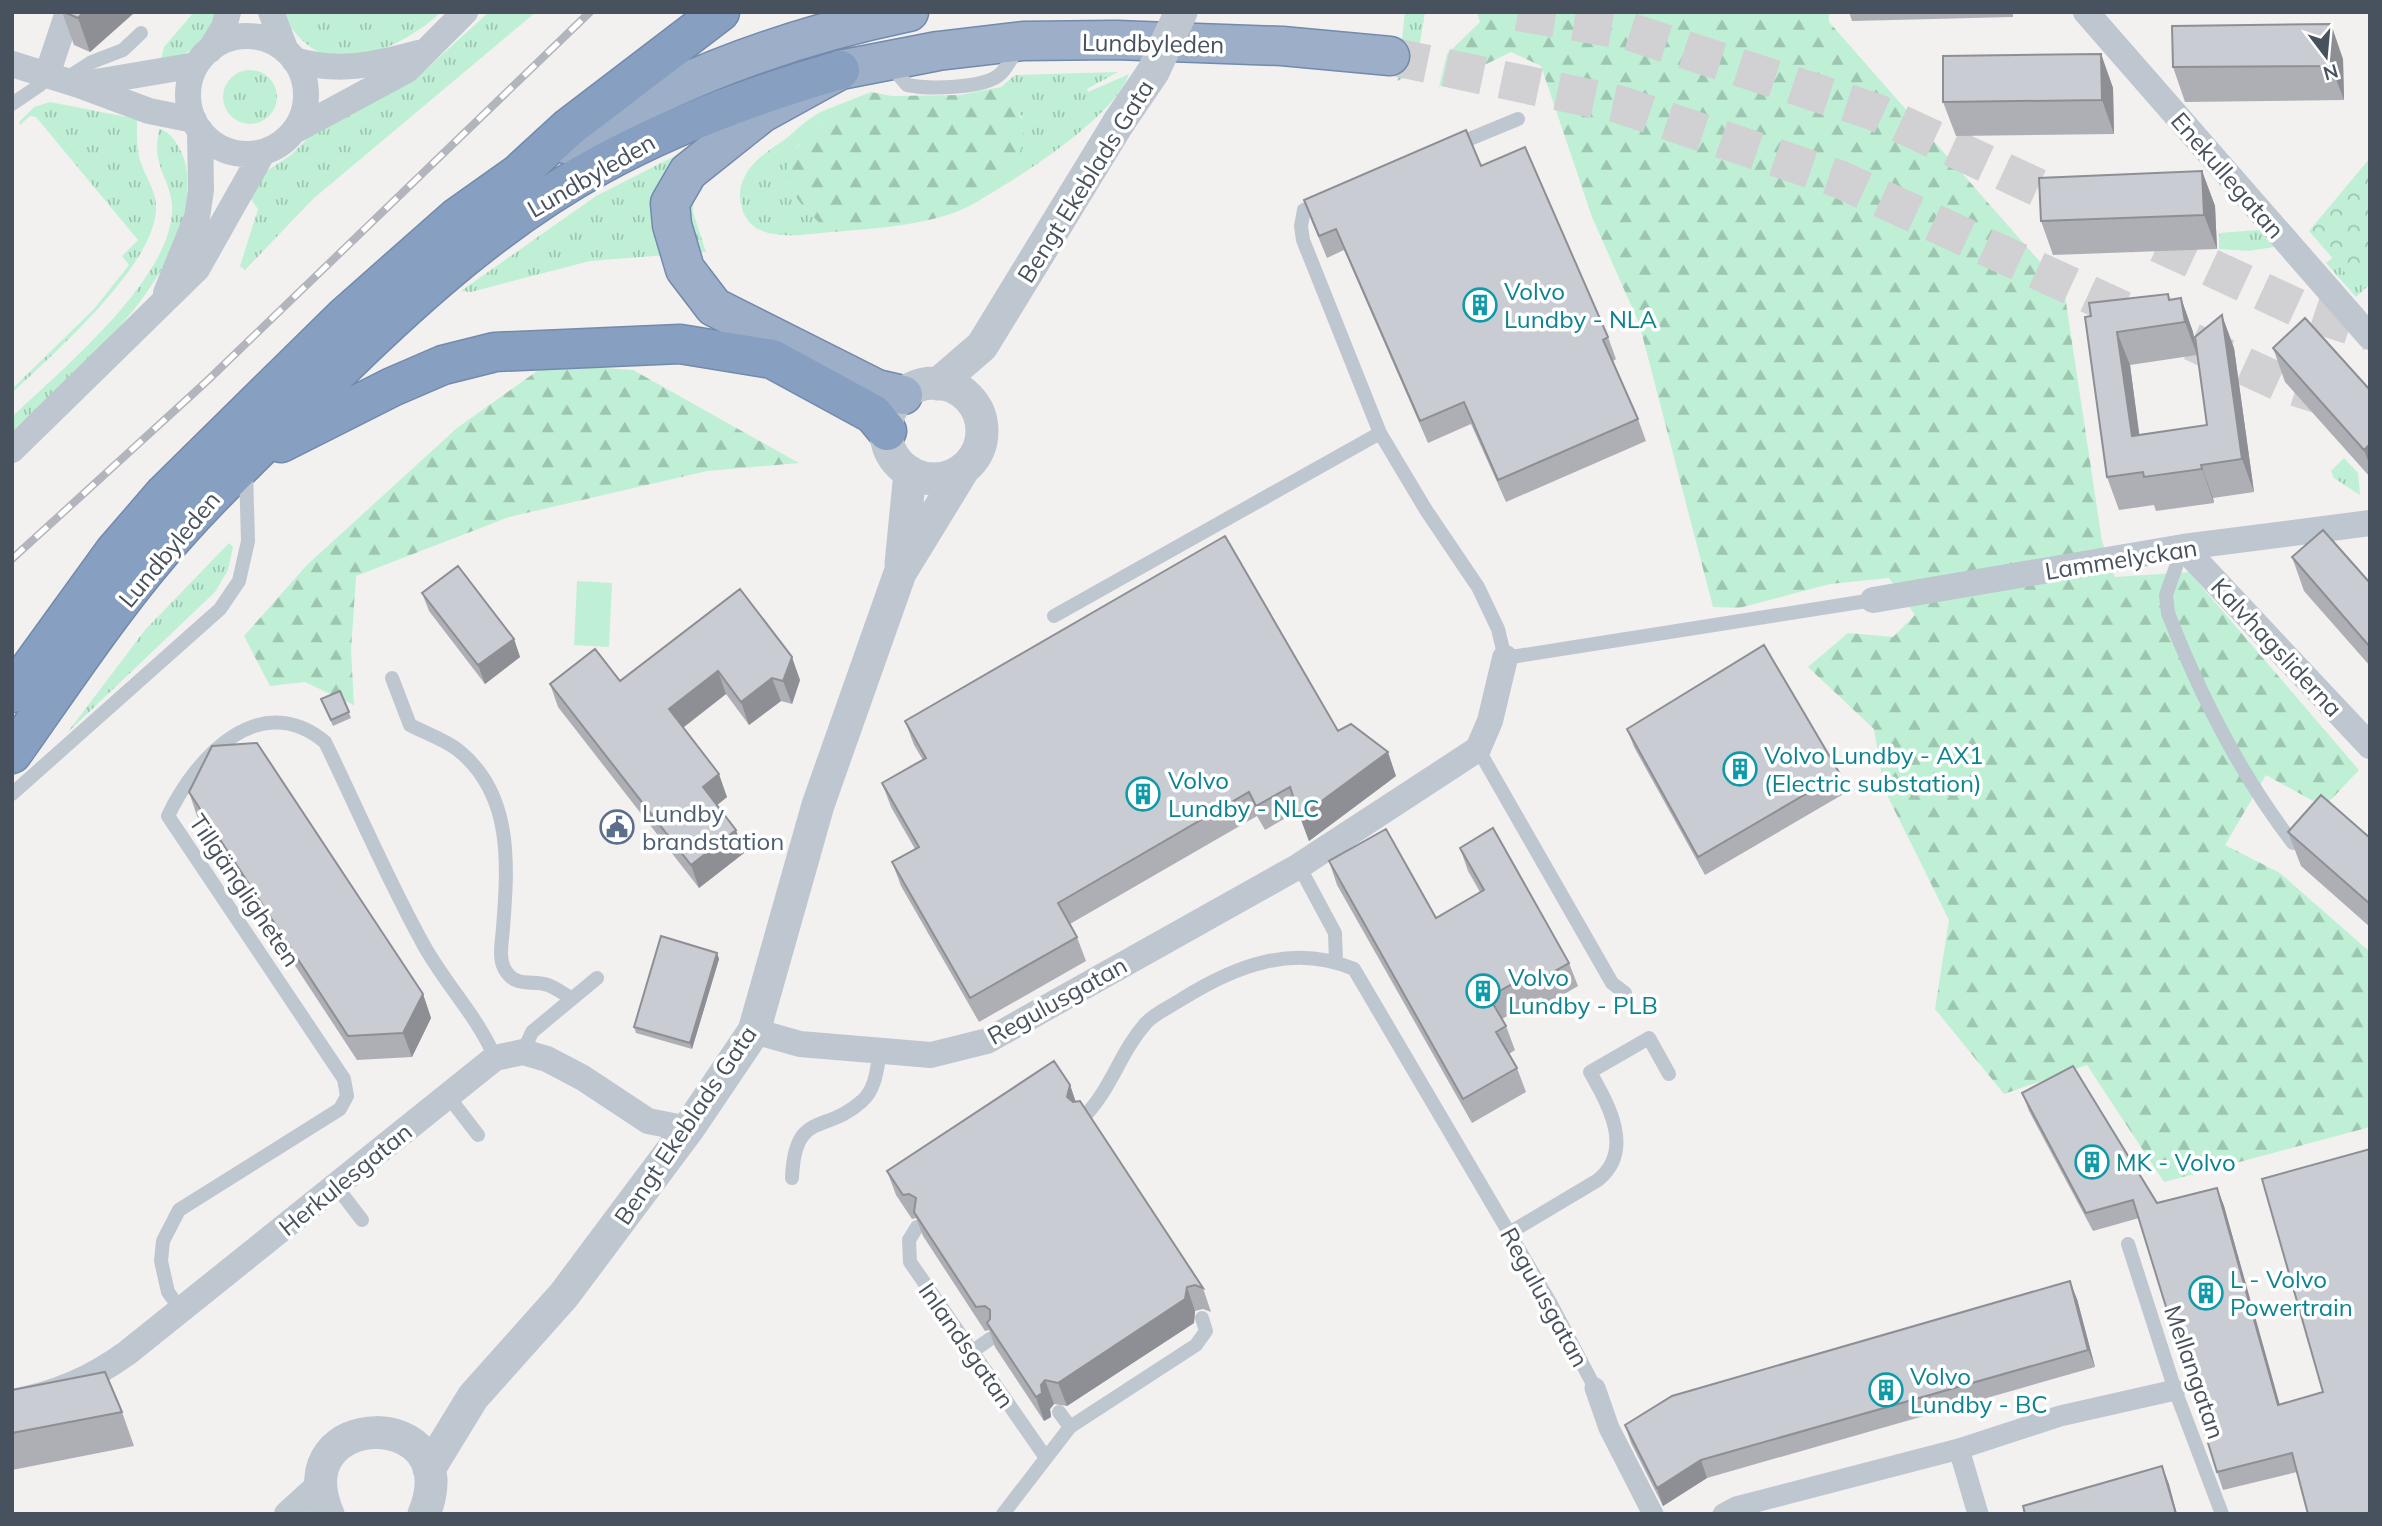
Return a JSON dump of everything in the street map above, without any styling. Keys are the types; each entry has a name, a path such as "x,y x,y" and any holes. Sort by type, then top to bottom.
{"highway":[{"path":"518,174 568,128 720,12"},
{"path":"624,85 753,12"},
{"name":"Lundbyleden","path":"12,692 114,552 224,433 456,218 518,174 636,105 714,70 794,42 909,12"},
{"name":"Lundbyleden","path":"12,754 141,577 180,529 245,462 444,275 545,198 633,148 716,109 840,70 886,60 1023,41 1116,40 1282,46 1390,56"},
{"path":"840,70 762,113 688,172 670,203 672,225 685,269 714,307 877,389 921,389"},
{"path":"245,462 392,387 443,365 495,352 558,346 680,344 772,359 873,414 887,431"}],"street":[{"path":"63,80 68,12"},
{"path":"162,303 197,217 201,190 197,125 188,96 203,58 224,27 228,12"},
{"path":"271,12 290,55 303,76 306,96 303,114 294,131"},
{"path":"12,64 197,125 223,149 243,154 263,152 283,142 294,131 407,70 464,12"},
{"name":"Bengt Ekeblads Gata","path":"429,1469 473,1397 564,1295 688,1129 754,1031 818,805 900,573 963,470 974,458 982,428 970,399 982,346 1119,122 1153,72 1181,12"},
{"name":"Enekullegatan","path":"2086,12 2370,337"},
{"path":"63,80 150,76 203,58 242,37 265,39 290,55 338,69 374,65 423,52"},
{"path":"12,450 197,269 263,152"},
{"name":"Bengt Ekeblads Gata","path":"887,431 891,411 982,346"},
{"path":"921,389 961,391 970,399"},
{"path":"887,431 889,447 897,462 910,472 937,479 963,470"},
{"name":"Bengt Ekeblads Gata","path":"900,573 910,472"},
{"name":"Lammelyckan","path":"1873,600 2183,547 2370,523"},
{"name":"Kalvhagsliderna","path":"2183,547 2370,746"},
{"path":"1478,749 1490,721 1504,658"},
{"name":"Regulusgatan","path":"754,1031 800,1044 931,1055 987,1041 1299,866 1478,749"},
{"path":"523,1052 547,1059 583,1078 648,1121 688,1129"},
{"name":"Herkulesgatan","path":"12,1402 67,1388 95,1375 181,1310 495,1058 523,1052"},
{"path":"1595,1388 1609,1427 1653,1514"},
{"path":"1723,1514 1767,1507 2060,1416 2175,1390"},
{"name":"Bengt Ekeblads Gata","path":"403,1437 473,1397"},
{"path":"287,1514 324,1498 325,1465 335,1449 349,1437 367,1431 385,1431 403,1437 417,1448 429,1469 430,1499 424,1514"},
{"path":"1959,1449 1978,1514"}],"lane":[{"path":"12,104 40,85 63,80 92,62 123,50 141,33"},
{"path":"1441,151 1518,119"},
{"path":"1340,194 1304,210 1301,226 1303,240 1380,433 1426,510 1478,587 1498,629 1504,658 1873,600"},
{"path":"1054,616 1380,433"},
{"path":"12,794 220,609 239,581 248,541 245,462"},
{"path":"2183,547 2166,595 2168,613 2225,740 2245,776 2294,843"},
{"path":"392,678 410,725 455,748 480,769 498,806 506,844 507,879 501,962 509,976 520,982 546,984 571,998"},
{"name":"Tillgängligheten","path":"181,1310 168,1292 161,1261 163,1241 179,1210 340,1109 347,1096 344,1079 168,816 179,791 203,761 232,738 267,721 294,723 310,730 325,742 421,940 446,984 489,1043 495,1058"},
{"path":"1478,749 1612,983 1625,993"},
{"path":"1084,1117 1102,1098 1132,1041 1148,1021 1201,988 1268,958 1300,957 1336,962 1335,933 1299,866"},
{"name":"Regulusgatan","path":"1336,962 1354,969 1509,1233 1595,1388"},
{"path":"523,1052 532,1032 597,978"},
{"path":"1509,1233 1598,1180 1608,1172 1615,1160 1614,1117 1590,1072 1649,1038 1669,1074"},
{"path":"792,1178 793,1158 799,1139 813,1126 863,1101 875,1081 880,1051"},
{"path":"448,1097 478,1135"},
{"path":"336,1186 362,1220"},
{"name":"Inlandsgatan","path":"917,1227 909,1240 910,1262 1046,1458"},
{"name":"Mellangatan","path":"2128,1244 2175,1390 2222,1514"},
{"path":"1003,1514 1070,1427 1196,1345 1206,1331 1202,1318"},
{"path":"973,1351 990,1339"},
{"path":"1059,1412 1070,1427"}],"green space":[{"path":"194,12 219,12 195,46 159,67 164,47"},
{"path":"281,12 441,12 417,31 389,46 374,52 343,57 313,49 295,32"},
{"path":"489,12 536,12 313,199 245,270 240,266 258,209 248,195 262,174 291,155 316,130 424,71"},
{"path":"1405,12 1425,12 1415,74 1397,81"},
{"path":"1477,12 1829,12 1829,22 2064,289 2102,541 2115,577 2189,572 2359,770 2324,807 2266,775 2225,845 2280,873 2370,952 2370,1127 2164,1182 2087,1065 2004,1094 1935,1009 1949,920 1884,789 1874,729 1808,667 1848,633 1893,637 1915,615 1889,578 1830,584 1739,608 1713,607 1639,323 1592,217 1541,66 1511,52 1439,87 1447,54 1480,22"},
{"path":"250,70 269,78 277,97 269,116 250,124 231,116 223,97 231,78"},
{"path":"1118,72 1087,89 1088,92 1129,74 1120,91 1105,109 1063,145 978,201 989,192 1022,117 1001,87 1015,75"},
{"path":"1001,87 1020,116 1024,136 1022,146 1017,157 991,191 962,210 905,225 830,232 807,210 791,187 788,175 796,149 826,119 833,107 871,92 892,96 960,95"},
{"path":"50,102 137,119 139,154 154,193 156,211 150,234 138,258 119,283 75,333 12,393 12,389 94,309 129,265 122,256 138,240 36,117 30,116 20,125 19,122 34,107"},
{"path":"833,107 829,117 797,147 789,183 801,204 830,232 777,234 764,232 754,226 746,217 740,199 741,185 747,172 758,159 809,120"},
{"path":"730,128 694,190 693,212 706,252 590,261 471,292 461,291 596,196"},
{"path":"159,129 169,134 177,143 186,166 186,204 175,242 156,279 130,314 70,378 12,431 12,417 83,350 133,295 152,267 166,239 172,204 158,158"},
{"path":"2370,158 2370,270 2354,283 2309,231"},
{"path":"2259,230 2274,247 2249,251 2219,249 2219,233"},
{"path":"2338,254 2370,261 2370,284 2356,297 2326,263"},
{"path":"547,364 633,370 799,463 707,471 509,517 356,576 351,651 354,705 305,682 270,686 244,636 307,565 457,428"},
{"path":"2344,458 2358,473 2360,495 2334,478 2331,471"},
{"path":"229,543 233,547 228,570 215,592 67,733 145,630"},
{"path":"577,581 612,583 609,647 574,645"}],"building":[{"path":"64,12 84,12 78,18"},
{"path":"2331,24 2331,66 2173,67 2172,26"},
{"path":"2101,54 2102,100 1943,102 1943,56"},
{"name":"Volvo Lundby - NLA","path":"1466,130 1481,166 1525,147 1608,337 1603,340 1638,419 1498,480 1464,402 1420,421 1336,229 1319,236 1304,200"},
{"path":"2202,171 2204,215 2041,221 2039,178"},
{"path":"2168,294 2169,300 2181,298 2185,322 2117,332 2132,436 2207,425 2195,337 2222,315 2242,459 2201,465 2202,469 2144,477 2143,472 2107,477 2085,317 2091,316 2089,303"},
{"path":"2305,318 2370,390 2370,444 2364,450 2273,348"},
{"path":"2323,530 2370,583 2370,647 2292,557"},
{"name":"Volvo Lundby - NLC","path":"1225,536 1338,731 1351,724 1388,752 1300,817 1290,787 1256,806 1249,792 1058,903 1077,937 970,998 892,862 919,847 882,783 926,758 905,721"},
{"path":"458,566 514,639 478,665 422,593"},
{"path":"740,589 792,657 783,681 772,678 741,702 718,671 669,709 719,774 703,787 736,830 691,865 550,684 595,649 620,681"},
{"name":"Volvo Lundby - AX1 (Electric substation)","path":"1764,645 1840,774 1698,857 1627,729"},
{"path":"340,691 349,712 331,720 321,699"},
{"path":"257,743 423,994 403,1033 348,1036 189,792 212,746"},
{"path":"2321,795 2370,838 2370,904 2288,832"},
{"name":"Volvo Lundby - PLB","path":"1493,828 1569,963 1537,981 1532,973 1489,997 1506,1026 1496,1032 1517,1068 1463,1099 1329,861 1386,829 1436,918 1484,890 1460,848"},
{"path":"661,936 717,953 690,1043 634,1027"},
{"path":"1054,1061 1070,1085 1067,1097 1073,1102 1080,1101 1203,1288 1195,1285 1187,1287 1185,1299 1058,1383 1045,1380 1041,1385 1042,1393 1036,1397 987,1323 990,1310 985,1306 976,1307 914,1212 916,1198 909,1194 903,1195 887,1171"},
{"path":"2073,1066 2157,1203 2217,1188 2278,1405 2323,1392 2262,1179 2370,1149 2370,1514 2308,1514 2292,1453 2217,1472 2133,1200 2086,1213 2022,1093"},
{"name":"Volvo Lundby - BC","path":"2070,1281 2088,1350 1701,1460 1657,1488 1625,1425 1672,1396"},
{"path":"105,1372 122,1412 12,1433 12,1390"},
{"path":"2162,1466 2176,1514 2025,1514 2023,1506"}],"tunnel":[{"path":"1518,12 1628,31 1875,112 2300,309 2370,332"},
{"path":"1390,56 1618,104 1839,179 2279,382 2370,411"}],"railway":[{"path":"12,559 207,381 590,12"}],"place":[{"name":"Volvo Lundby - NLA","path":"1480,305"},
{"name":"Volvo Lundby - AX1 (Electric substation)","path":"1740,769"},
{"name":"Volvo Lundby - NLC","path":"1143,794"},
{"name":"Lundby brandstation","path":"617,827"},
{"name":"Volvo Lundby - PLB","path":"1483,991"},
{"name":"MK - Volvo","path":"2092,1162"},
{"name":"L - Volvo Powertrain","path":"2206,1293"},
{"name":"Volvo Lundby - BC","path":"1886,1390"}]}
